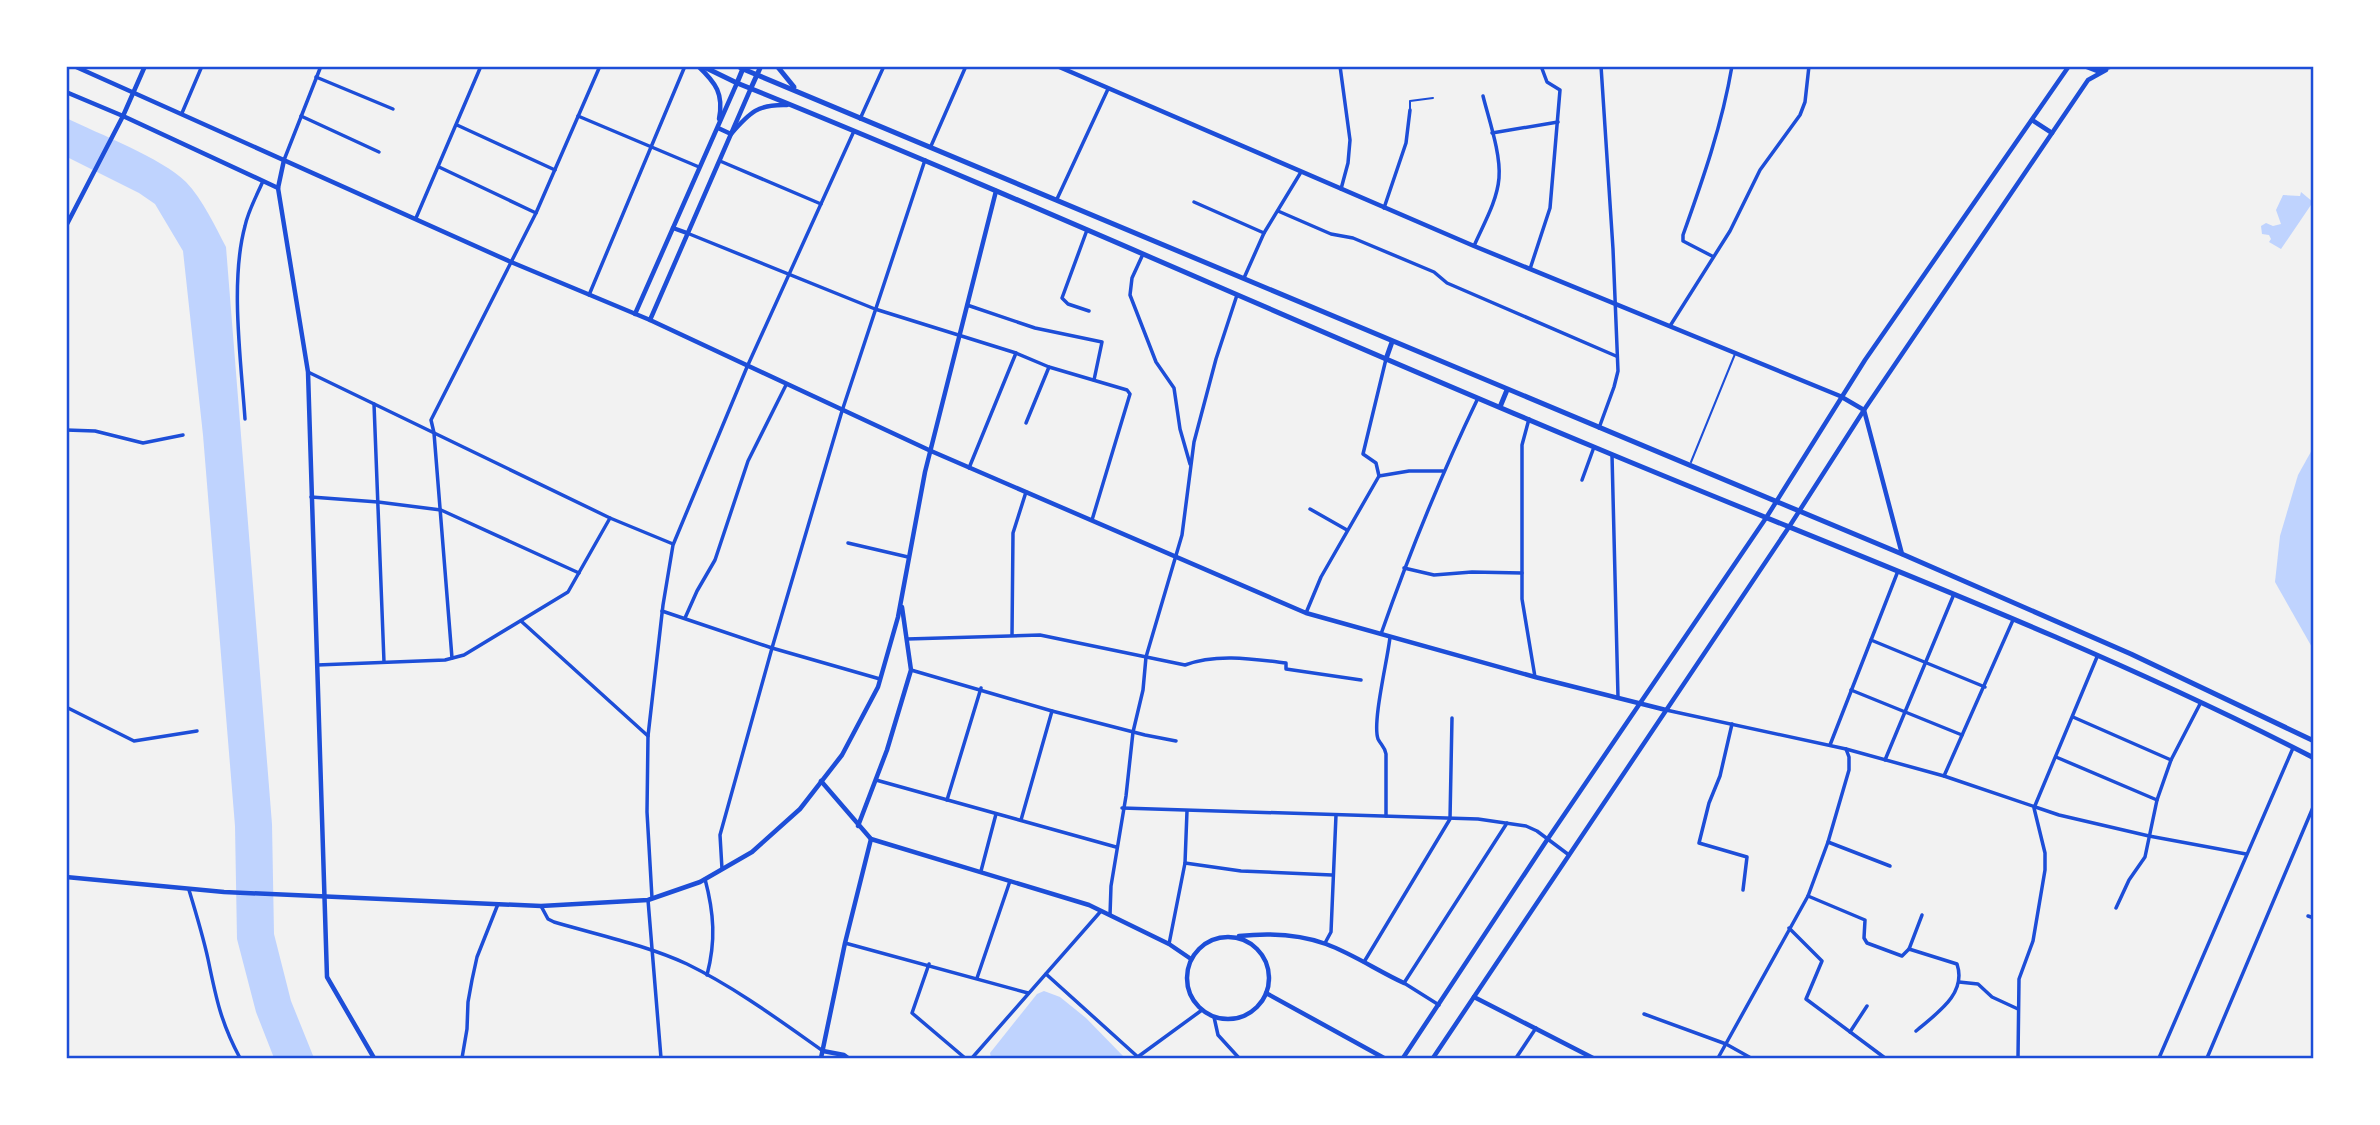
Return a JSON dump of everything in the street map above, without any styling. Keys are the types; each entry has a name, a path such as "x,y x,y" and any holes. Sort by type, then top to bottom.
{"main road":[{"path":"700,66 1594,447 1954,594 2314,758"},
{"path":"751,88 761,66"},
{"path":"777,66 799,92"},
{"path":"737,83 742,67 1902,554 2102,641 2314,741"},
{"path":"854,131 860,118"},
{"path":"925,160 930,148"},
{"path":"996,191 1002,178"},
{"path":"1237,295 1243,279"},
{"path":"1386,359 1392,342"},
{"path":"1500,407 1507,390"},
{"path":"2055,638 2062,624"},
{"path":"2097,657 2102,641"},
{"path":"2293,748 2300,735"}],"street":[{"path":"74,66 511,262 650,320 969,468 1306,613 1640,705 1846,749 1944,776 2034,808 2149,836 2246,854"},
{"path":"66,226 123,116 145,66"},
{"path":"182,113 202,66"},
{"path":"321,66 284,160 278,188 307,372 327,977 374,1059"},
{"path":"416,218 481,66"},
{"path":"453,658 434,433 430,422 536,213 600,66"},
{"path":"589,295 685,66"},
{"path":"700,66 719,90 721,109 718,128"},
{"path":"860,118 884,66"},
{"path":"930,148 965,66"},
{"path":"1057,66 1530,270 1840,396 1864,410 1902,554"},
{"path":"1340,66 1350,148 1341,190"},
{"path":"1530,270 1550,208 1560,90 1547,82 1541,66"},
{"path":"1599,428 1617,378 1601,66"},
{"path":"1712,257 1686,244 1683,235 1712,156 1732,66"},
{"path":"1670,326 1730,231 1760,170 1800,115 1805,103 1809,66"},
{"path":"1403,1059 1547,840 1766,518 1840,396 2069,66"},
{"path":"2084,66 2097,71 2106,70"},
{"path":"1433,1059 1799,512 1864,410 2088,80 2112,66"},
{"path":"316,77 393,109"},
{"path":"635,314 737,83"},
{"path":"650,320 751,88"},
{"path":"1056,201 1108,89"},
{"path":"66,92 278,188"},
{"path":"1474,246 1498,186 1499,170 1483,96"},
{"path":"731,134 752,112 765,106 792,105"},
{"path":"1384,208 1406,143 1410,110"},
{"path":"301,116 379,152"},
{"path":"578,116 699,167"},
{"path":"2032,120 2052,133"},
{"path":"1492,133 1558,122"},
{"path":"457,125 555,170"},
{"path":"718,128 731,134"},
{"path":"661,1059 652,951 647,812 648,736 662,611 673,545 747,367 854,131"},
{"path":"722,869 720,835 772,649 842,411 925,160"},
{"path":"720,161 822,204"},
{"path":"439,167 536,213"},
{"path":"1243,279 1264,233 1301,172"},
{"path":"244,419 238,318 240,264 244,226 262,181"},
{"path":"66,877 189,890 541,906 650,899 705,879 752,852 800,809 842,755 881,679 901,603 931,451 996,191"},
{"path":"1194,202 1264,233"},
{"path":"1278,211 1331,234 1353,239 1434,272 1447,283 1616,356"},
{"path":"673,228 791,273 875,309 960,334 1049,367 1127,390 1130,394 1092,521"},
{"path":"1087,229 1062,298 1068,304 1089,311"},
{"path":"1143,254 1132,278 1130,295 1156,362 1174,388 1179,424 1190,466"},
{"path":"1110,916 1116,848 1133,732 1143,690 1146,657 1182,535 1194,442 1216,359 1237,295"},
{"path":"967,305 1035,328 1102,342 1094,380"},
{"path":"969,468 1016,353"},
{"path":"1306,613 1321,577 1380,476 1376,463 1363,454 1386,359"},
{"path":"1026,423 1049,367"},
{"path":"307,372 610,518 673,545"},
{"path":"685,618 715,560 748,461 786,385"},
{"path":"1381,634 1443,471 1478,398"},
{"path":"374,404 384,662"},
{"path":"1529,419 1522,440 1522,605 1535,677"},
{"path":"66,430 95,431 143,443 183,435"},
{"path":"1582,480 1594,447"},
{"path":"1612,454 1618,699"},
{"path":"1380,476 1409,471 1443,471"},
{"path":"1012,636 1013,533 1026,492"},
{"path":"312,497 440,510 579,573"},
{"path":"1310,509 1347,530"},
{"path":"317,665 464,656 568,592 610,518"},
{"path":"848,543 908,557"},
{"path":"1404,568 1434,575 1472,572 1522,573"},
{"path":"1830,745 1898,570"},
{"path":"1885,760 1954,594"},
{"path":"858,826 876,780 911,670 901,603"},
{"path":"662,611 772,649 881,679"},
{"path":"1944,776 2013,620"},
{"path":"521,621 648,736"},
{"path":"907,639 1040,635 1185,665 1202,659 1256,660 1286,663 1286,669 1360,680"},
{"path":"1385,816 1386,754 1385,747 1378,739 1378,706 1390,637"},
{"path":"1871,640 1984,687"},
{"path":"2018,1059 2019,979 2033,941 2045,870 2045,853 2034,808 2097,657"},
{"path":"911,670 981,688 1052,711 1176,741"},
{"path":"947,800 981,688"},
{"path":"1851,690 1962,735"},
{"path":"2116,908 2129,880 2145,857 2157,800 2171,760 2200,704"},
{"path":"66,708 134,741 197,731"},
{"path":"1021,821 1052,711"},
{"path":"2073,717 2171,760"},
{"path":"1363,964 1450,818 1452,718"},
{"path":"1732,724 1720,776 1709,803 1699,843 1748,857 1743,890"},
{"path":"2159,1059 2293,748"},
{"path":"1718,1059 1808,896 1828,842 1849,770 1850,757 1846,749"},
{"path":"2055,756 2157,800"},
{"path":"876,780 1116,848"},
{"path":"821,781 871,839 1011,880 1101,911 1169,944 1191,959"},
{"path":"2207,1059 2314,805"},
{"path":"1122,808 1478,819 1526,826 1570,856"},
{"path":"1169,944 1185,863 1187,810"},
{"path":"981,871 996,814"},
{"path":"1325,943 1331,932 1336,815"},
{"path":"1404,983 1507,823"},
{"path":"821,1059 845,943 871,839"},
{"path":"1828,842 1890,866"},
{"path":"1185,863 1241,871 1332,875"},
{"path":"705,879 713,920 713,950 707,975"},
{"path":"977,978 1011,880"},
{"path":"189,890 208,957 214,995 225,1030 240,1059"},
{"path":"1808,896 1865,920 1864,938 1867,943 1902,956 1909,948 1922,915"},
{"path":"462,1059 468,1002 477,957 486,940 498,904"},
{"path":"541,906 548,919 554,922 686,964 762,1007 823,1051 844,1055 848,1059"},
{"path":"972,1059 1101,911"},
{"path":"1789,929 1822,961 1806,999 1885,1059"},
{"path":"1235,937 1258,949 1265,960 1269,972 1266,993 1254,1010 1242,1017 1214,1017 1202,1010 1193,999 1187,972 1191,959 1199,948 1209,941 1222,937 1258,934 1325,943 1404,983 1439,1005"},
{"path":"845,943 1029,993"},
{"path":"1909,948 1957,964 1959,982 1949,1003 1916,1031"},
{"path":"929,964 912,1013 965,1059"},
{"path":"1046,974 1139,1058 1202,1010"},
{"path":"1959,982 1978,984 1992,997 2018,1009"},
{"path":"1266,993 1384,1059"},
{"path":"1474,997 1593,1059"},
{"path":"1850,1032 1867,1006"},
{"path":"1644,1014 1726,1044 1751,1059"},
{"path":"1214,1017 1218,1035 1239,1059"},
{"path":"1516,1059 1536,1028"},
{"path":"823,1051 827,1059"}],"lane":[{"path":"1410,110 1410,101 1433,98"},
{"path":"1689,466 1735,353"}],"water":[{"path":"66,118 146,155 175,173 198,197 226,247 272,824 274,934 291,1001 314,1058 274,1058 256,1012 237,939 235,826 203,435 183,251 155,204 139,193 67,157"},
{"path":"2301,192 2313,202 2281,249 2269,242 2269,235 2262,234 2261,226 2266,223 2273,226 2281,224 2276,210 2283,195 2300,196"},
{"path":"2313,448 2314,649 2275,582 2280,536 2298,475"},
{"path":"1044,991 1060,997 1086,1018 1125,1058 991,1058 990,1053 1037,994"}]}
